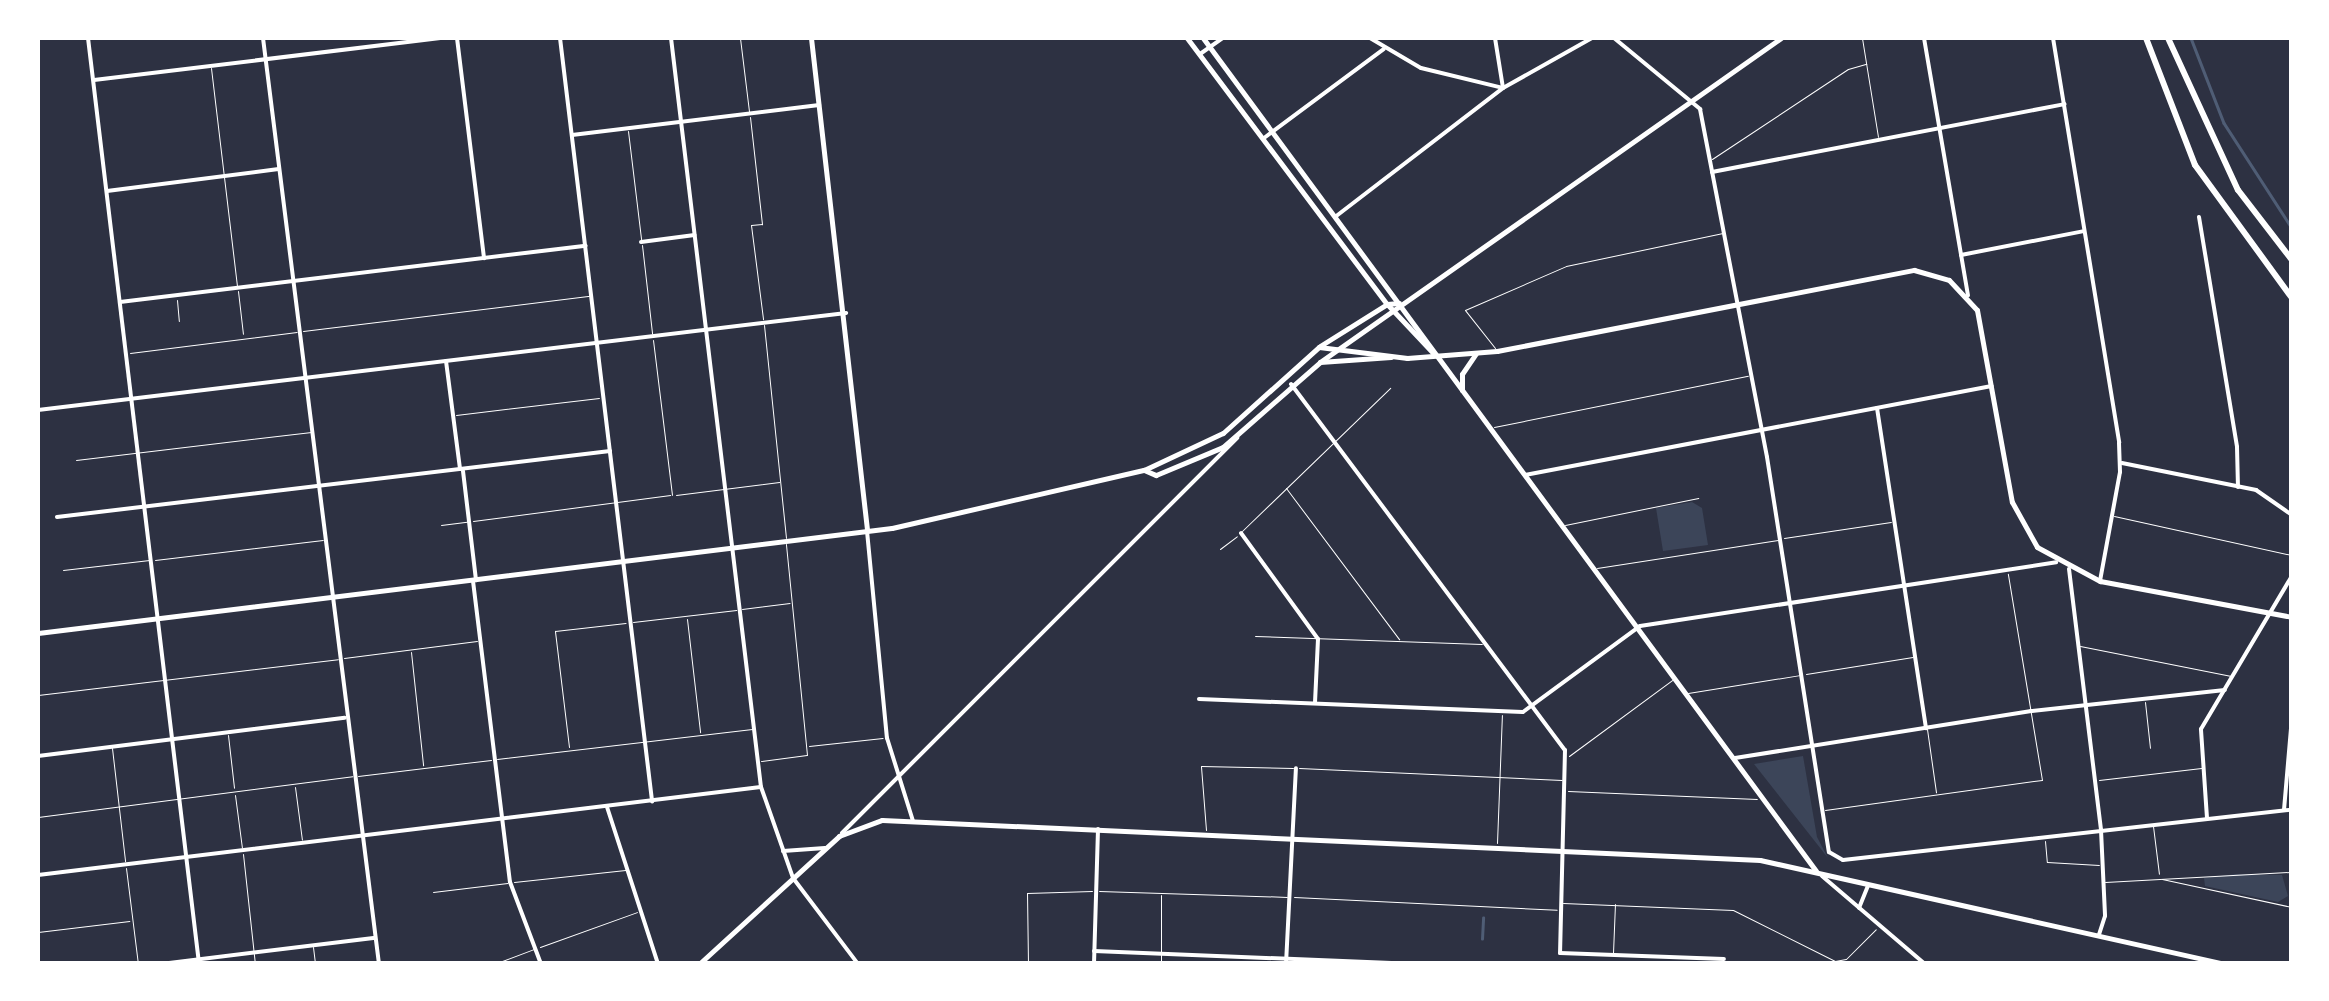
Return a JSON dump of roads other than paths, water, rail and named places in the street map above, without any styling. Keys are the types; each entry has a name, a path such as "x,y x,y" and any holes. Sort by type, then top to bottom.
{"highway":[{"path":"2146,38 2196,165 2292,298"},
{"path":"2168,38 2238,190 2292,260"}],"main road":[{"path":"811,38 846,314 867,532"},
{"path":"1187,38 1387,304 1437,357"},
{"path":"1203,38 1816,871"},
{"path":"1144,470 1156,475 1192,463 1236,438 1291,384 1339,347 1781,38"},
{"path":"1320,362 1476,353 1914,270 1944,277 1968,296 1981,320 2014,512 2028,538 2056,562 2100,580 2292,617"},
{"path":"38,632 867,532 1144,470 1223,433 1319,347 1387,304 1399,303"},
{"path":"1319,347 1392,357"},
{"path":"1462,393 1462,374 1476,353"},
{"path":"699,964 839,836 868,822 899,820 1760,860 2226,964"}],"street":[{"path":"88,38 199,961"},
{"path":"263,38 379,964"},
{"path":"360,38 361,47"},
{"path":"94,80 442,38"},
{"path":"457,38 484,258"},
{"path":"560,38 652,800"},
{"path":"671,38 761,788 792,878 858,964"},
{"path":"1200,54 1223,38"},
{"path":"1370,38 1421,68 1502,88"},
{"path":"1495,38 1502,88"},
{"path":"1335,217 1502,88 1592,38"},
{"path":"1614,38 1694,100 1710,160 1762,430 1827,846 1843,860 2292,810"},
{"path":"1924,38 1968,296"},
{"path":"2052,38 2120,462 2100,580"},
{"path":"1264,139 1384,48"},
{"path":"1712,172 2064,104"},
{"path":"572,135 819,105"},
{"path":"107,190 279,169"},
{"path":"2198,216 2237,447 2238,487"},
{"path":"1960,255 2084,230"},
{"path":"641,242 695,235"},
{"path":"120,302 586,246"},
{"path":"38,410 846,314"},
{"path":"446,362 469,522 510,882 541,964"},
{"path":"1291,384 1566,758 1558,948 1563,954 1640,960 1724,960"},
{"path":"1524,476 1992,386"},
{"path":"1876,408 1926,728"},
{"path":"839,836 896,775 1038,644 1236,438"},
{"path":"56,517 610,451"},
{"path":"2120,462 2266,494 2292,515"},
{"path":"867,532 887,738 914,821"},
{"path":"1241,532 1318,639 1315,704"},
{"path":"1199,699 1502,711 1531,706 1637,628 2056,562"},
{"path":"2069,569 2101,830 2105,922 2099,935"},
{"path":"2207,818 2201,730 2292,576"},
{"path":"1735,758 2031,711 2225,690"},
{"path":"38,756 346,718"},
{"path":"2284,810 2292,718"},
{"path":"1286,962 1296,768"},
{"path":"38,875 761,788"},
{"path":"607,806 658,964"},
{"path":"1094,964 1098,829"},
{"path":"783,850 825,848"},
{"path":"1816,871 1925,964"},
{"path":"1860,908 1861,892 1872,884"},
{"path":"162,964 373,938"},
{"path":"1094,951 1286,962 1416,964"}],"lane":[{"path":"740,38 762,224 750,225 782,482 807,755 758,761"},
{"path":"1862,38 1878,141"},
{"path":"1710,160 1848,69 1866,64"},
{"path":"210,66 243,338"},
{"path":"628,128 672,495"},
{"path":"1497,350 1464,310 1579,262 1724,233"},
{"path":"176,295 179,321"},
{"path":"126,354 592,296"},
{"path":"1488,428 1751,376"},
{"path":"1220,549 1390,388"},
{"path":"453,416 604,397"},
{"path":"76,460 311,432"},
{"path":"441,525 782,482"},
{"path":"1286,488 1400,642"},
{"path":"1562,526 1698,498"},
{"path":"2113,516 2292,555"},
{"path":"1594,569 1895,522"},
{"path":"63,570 324,540"},
{"path":"1822,811 2042,780 2008,569"},
{"path":"570,750 555,631 792,603"},
{"path":"686,616 700,735"},
{"path":"1254,636 1485,644"},
{"path":"38,696 480,641"},
{"path":"2077,646 2234,677"},
{"path":"410,650 424,768"},
{"path":"1686,693 1916,657"},
{"path":"1566,758 1674,678"},
{"path":"2145,698 2150,748"},
{"path":"1497,846 1502,711"},
{"path":"38,817 754,728"},
{"path":"1926,728 1937,795"},
{"path":"228,732 255,964"},
{"path":"806,746 887,738"},
{"path":"112,747 138,964"},
{"path":"1206,833 1197,774 1210,763 1566,780"},
{"path":"2096,780 2201,768"},
{"path":"295,784 302,843"},
{"path":"1565,791 1765,799"},
{"path":"2153,824 2159,878"},
{"path":"2044,837 2047,862 2103,865"},
{"path":"433,892 625,870"},
{"path":"2104,882 2290,872 2292,898"},
{"path":"2159,878 2292,907"},
{"path":"1028,964 1023,902 1036,888 1560,910"},
{"path":"1161,892 1161,964"},
{"path":"1560,902 1733,910 1835,960 1846,959 1880,925"},
{"path":"1613,956 1615,904"},
{"path":"494,964 640,912"},
{"path":"38,932 132,920"},
{"path":"313,945 315,964"}],"waterway":[{"path":"2191,38 2224,123 2292,228"},
{"path":"1482,939 1483,918"},
{"path":"1481,962 1487,964"}]}
